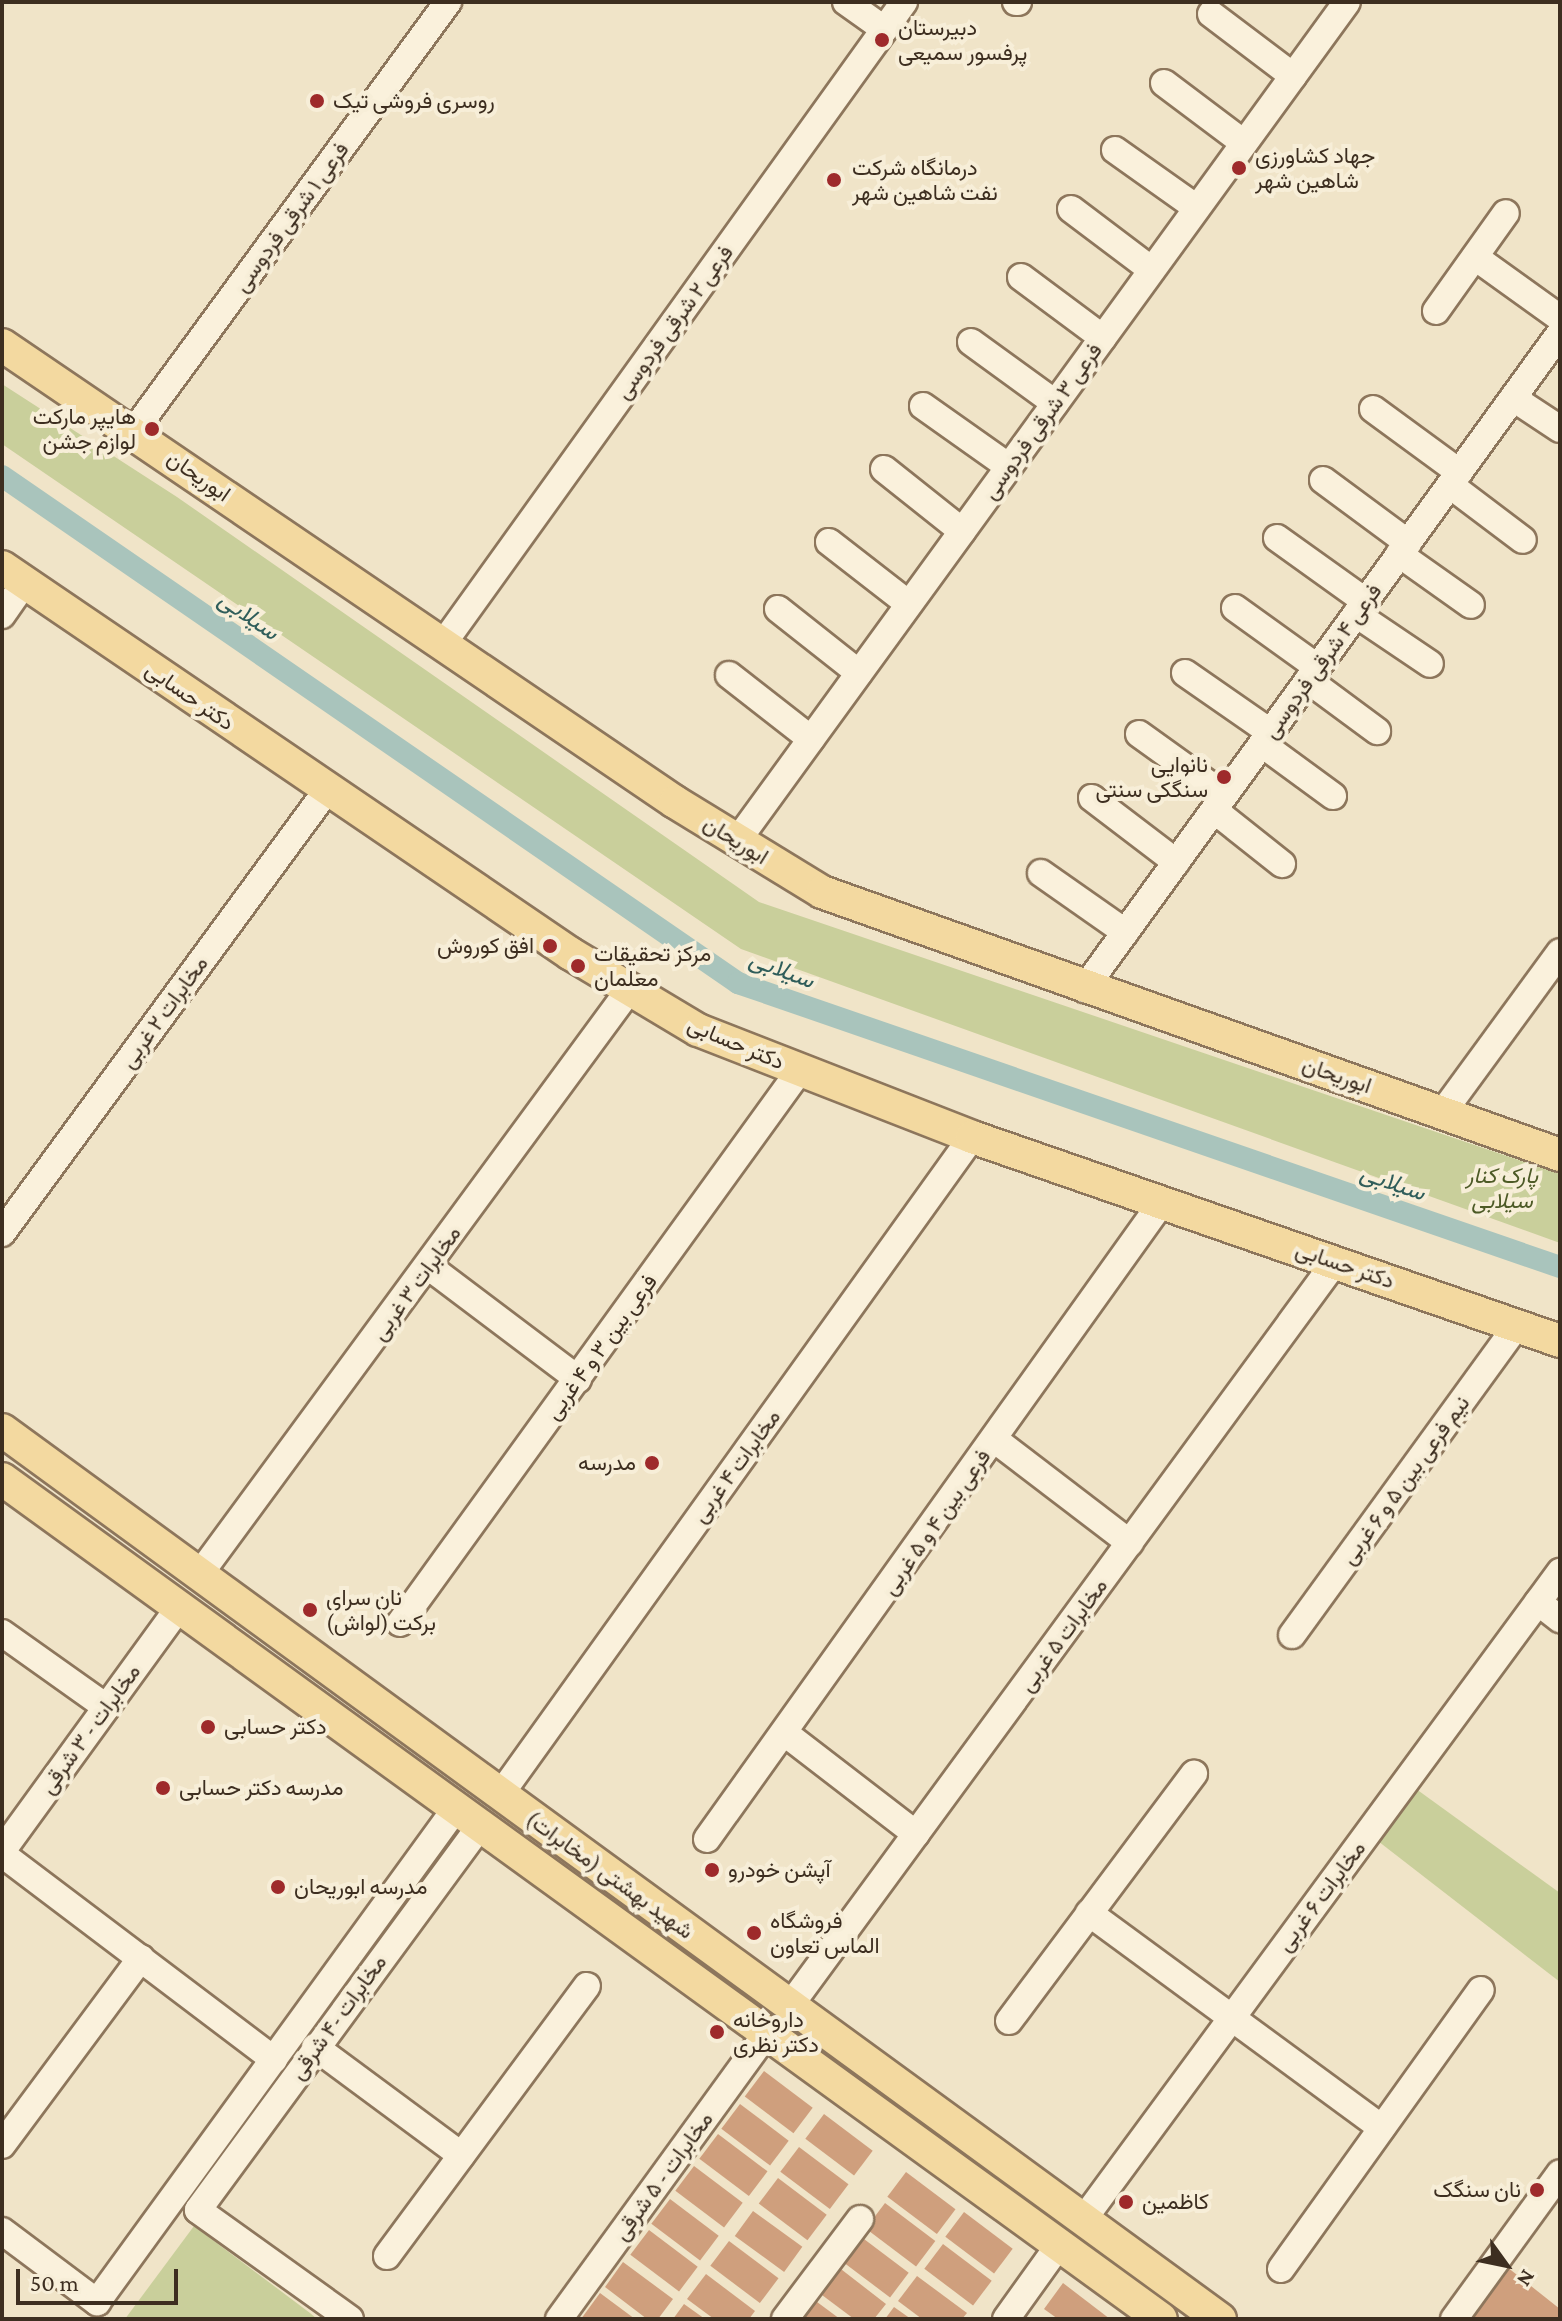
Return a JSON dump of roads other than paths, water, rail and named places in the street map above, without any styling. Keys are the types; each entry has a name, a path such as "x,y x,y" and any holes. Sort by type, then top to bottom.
{"main road":[{"name":"ابوریحان","path":"2,345 134,431 737,841 858,909 1560,1155"},
{"name":"دکتر حسابی","path":"14,574 327,790 630,989 698,1030 972,1137 1560,1341"},
{"name":"شهید بهشتی (مخابرات)","path":"2,1430 1220,2319"},
{"name":"شهید بهشتی (مخابرات)","path":"2,1479 1161,2319"},
{"path":"882,2116 903,2089"}],"street":[{"name":"فرعی ۱ شرقی فردوسی","path":"134,431 448,2"},
{"path":"846,2 884,29"},
{"name":"فرعی ۲ شرقی فردوسی","path":"445,641 904,2"},
{"name":"فرعی ۳ شرقی فردوسی","path":"737,841 1293,76 1336,6"},
{"path":"1211,14 1293,76"},
{"path":"1164,83 1244,143"},
{"path":"1115,150 1197,208"},
{"path":"1071,209 1152,270"},
{"path":"1436,311 1506,213"},
{"path":"1475,257 1560,318"},
{"path":"1021,277 1103,338"},
{"name":"فرعی ۴ شرقی فردوسی","path":"1084,989 1560,333"},
{"path":"971,342 1055,403"},
{"path":"1513,398 1560,429"},
{"path":"923,406 1009,467"},
{"path":"1373,409 1523,540"},
{"path":"884,469 962,531"},
{"path":"1323,480 1471,605"},
{"path":"1277,538 1430,664"},
{"path":"829,542 909,604"},
{"path":"2,615 14,574"},
{"path":"1235,608 1377,731"},
{"path":"778,609 859,673"},
{"path":"1185,673 1333,796"},
{"path":"729,675 811,739"},
{"path":"1139,734 1219,803 1282,864"},
{"name":"مخابرات ۲ غربی","path":"2,1233 327,790"},
{"path":"1092,798 1176,862"},
{"path":"1041,873 1125,932"},
{"path":"1443,1112 1557,960"},
{"name":"مخابرات ۳ غربی","path":"199,1575 630,989"},
{"name":"فرعی بین ۳ و ۴ غربی","path":"400,1623 800,1070"},
{"name":"مخابرات ۴ غربی","path":"500,1795 972,1137"},
{"name":"فرعی بین ۴ و ۵ غربی","path":"707,1839 786,1734 1162,1202"},
{"name":"مخابرات ۵ غربی","path":"789,2007 1335,1262"},
{"path":"428,1266 578,1379"},
{"name":"نیم فرعی بین ۵ و ۶ غربی","path":"1292,1635 1518,1324"},
{"path":"994,1439 1130,1543"},
{"name":"مخابرات ۶ غربی","path":"1083,2220 1560,1572"},
{"path":"1538,1602 1560,1619"},
{"name":"مخابرات - ۳ شرقی","path":"2,1852 179,1607"},
{"path":"2,1633 106,1707"},
{"path":"786,1734 916,1834"},
{"path":"1009,2021 1194,1774"},
{"path":"2,2231 97,2302 274,2060 468,1817"},
{"name":"مخابرات -۴ شرقی","path":"350,2319 198,2210 315,2047 468,1817"},
{"path":"2,1852 274,2060"},
{"path":"1089,1913 1382,2128"},
{"path":"2,2145 141,1958"},
{"path":"387,2256 587,1986"},
{"path":"1281,2269 1481,1990"},
{"name":"مخابرات - ۵ شرقی","path":"559,2319 767,2033"},
{"path":"315,2047 461,2155"},
{"path":"1454,2319 1560,2173"},
{"path":"785,2319 860,2219"},
{"path":"1006,2319 1059,2245"}],"waterway":[{"name":"سیلابی","path":"2,476 738,983 1560,1267"}],"place":[{"name":"دبیرستان پرفسور سمیعی","path":"882,40"},
{"name":"روسری فروشی تیک","path":"317,101"},
{"name":"جهاد کشاورزی شاهین شهر","path":"1239,168"},
{"name":"درمانگاه شرکت نفت شاهین شهر","path":"834,180"},
{"name":"هایپر مارکت لوازم جشن","path":"152,429"},
{"name":"نانوایی سنگکی سنتی","path":"1224,777"},
{"name":"افق کوروش","path":"550,946"},
{"name":"مرکز تحقیقات معلمان","path":"578,966"},
{"name":"مدرسه","path":"652,1463"},
{"name":"نان سرای برکت (لواش)","path":"310,1610"},
{"name":"دکتر حسابی","path":"208,1727"},
{"name":"مدرسه دکتر حسابی","path":"163,1788"},
{"name":"آپشن خودرو","path":"712,1870"},
{"name":"مدرسه ابوریحان","path":"278,1887"},
{"name":"فروشگاه الماس تعاون","path":"754,1933"},
{"name":"داروخانه دکتر نظری","path":"717,2032"},
{"name":"نان سنگک","path":"1537,2190"},
{"name":"کاظمین","path":"1126,2202"}],"park label":[{"name":"پارک کنار سیلابی","path":"1502,1188"}]}
